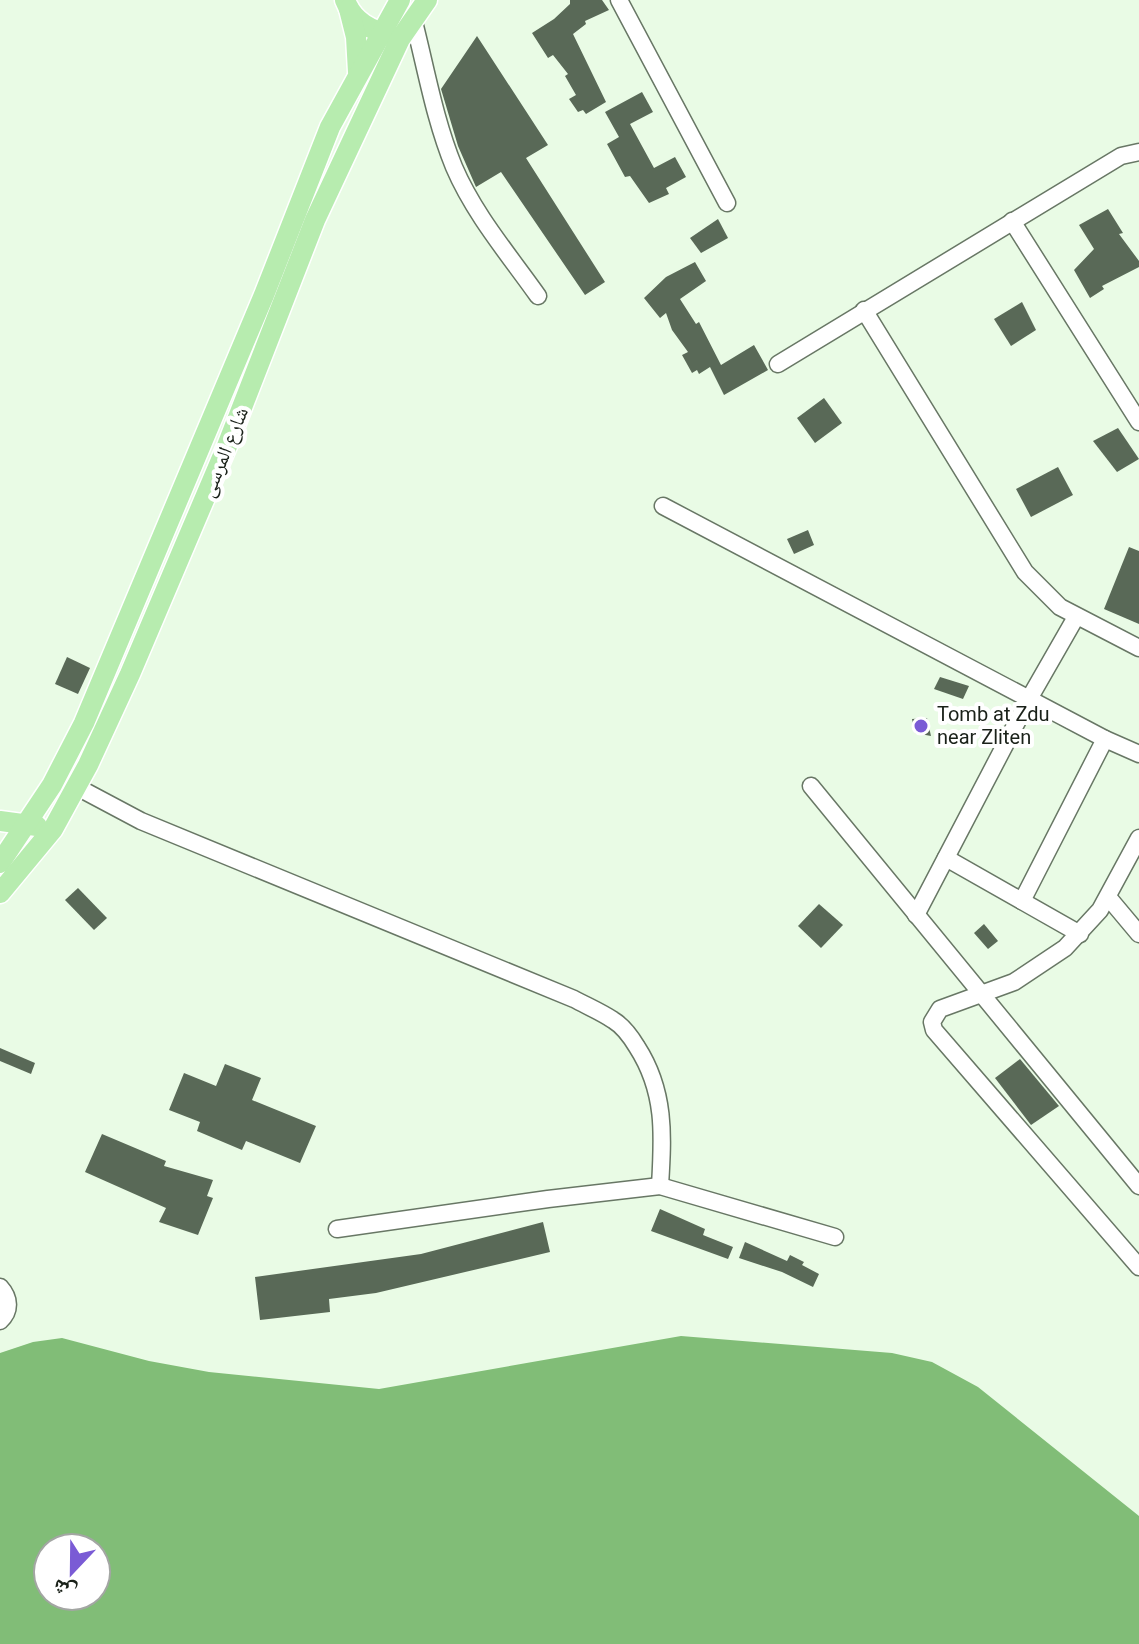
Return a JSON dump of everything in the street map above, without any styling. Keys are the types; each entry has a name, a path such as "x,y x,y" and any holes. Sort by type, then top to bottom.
{"main road":[{"name":"شارع المرسى","path":"0,893 53,829 77,787 130,674 227,446 315,220 403,8 427,0"},
{"path":"347,3 363,17 371,18 403,8"},
{"path":"347,3 361,23 391,36"},
{"path":"347,3 356,37 358,76"},
{"name":"شارع المرسى","path":"0,863 52,785 84,723 258,309 330,127 358,76 391,36"},
{"path":"0,821 53,829"}],"street":[{"path":"619,0 727,203"},
{"path":"403,8 430,99 455,167 479,212 538,296"},
{"path":"778,364 1121,156 1139,152"},
{"path":"1012,221 1139,422"},
{"path":"864,310 1025,572 1047,596 1076,617 1139,648"},
{"path":"663,506 1105,739 1139,754"},
{"path":"916,915 1029,699 1076,617"},
{"path":"1022,901 1105,739"},
{"path":"811,786 1139,1186"},
{"path":"77,787 141,821 574,999 615,1021 630,1036 645,1059 661,1105 664,1128 660,1186"},
{"path":"1137,1260 934,1030 932,1022 937,1011 1032,972 1080,934 1108,897 1139,838"},
{"path":"946,858 1080,934"},
{"path":"1108,897 1139,934"},
{"path":"337,1229 660,1186 835,1237"},
{"path":"0,1287 7,1295 9,1304 0,1321"}],"shaded area":[{"path":"681,1336 892,1353 932,1362 978,1387 1139,1516 1139,1644 0,1644 0,1353 33,1342 62,1338 149,1361 209,1372 379,1389"}],"building":[{"path":"570,0 602,0 609,10 585,21 586,24 573,34 606,102 586,114 583,110 578,112 569,99 576,95 565,76 568,74 553,55 548,58 532,33 554,19 570,4"},
{"path":"477,36 548,145 526,158 605,282 585,295 501,172 476,187 458,146 441,89"},
{"path":"642,92 653,112 630,124 654,168 675,157 686,177 666,188 669,194 649,203 630,176 625,177 607,144 619,137 605,112"},
{"path":"1108,209 1123,233 1119,234 1139,261 1139,267 1102,286 1104,289 1090,298 1074,270 1094,249 1079,225"},
{"path":"718,219 728,238 701,253 690,238"},
{"path":"695,262 706,281 680,299 696,324 699,322 721,365 754,345 768,370 724,395 710,367 699,374 697,370 692,373 682,355 688,352 672,330 666,313 660,318 644,298 666,277"},
{"path":"1022,302 1036,330 1011,346 994,319"},
{"path":"824,398 842,423 815,443 797,418"},
{"path":"1118,428 1139,459 1117,472 1093,441"},
{"path":"1058,467 1073,495 1031,517 1016,489"},
{"path":"808,530 814,545 794,554 787,539"},
{"path":"1129,547 1139,551 1139,624 1104,609"},
{"path":"67,657 90,668 78,694 55,684"},
{"path":"940,677 969,686 963,699 934,689"},
{"name":"Tomb at Zdu near Zliten","path":"927,718 931,736 915,733 912,719"},
{"path":"78,888 107,918 94,930 65,900"},
{"path":"819,904 843,925 821,948 798,926"},
{"path":"984,924 998,941 988,949 974,933"},
{"path":"0,1048 35,1063 31,1074 0,1061"},
{"path":"1020,1059 1059,1106 1031,1125 995,1078"},
{"path":"225,1064 261,1078 252,1100 316,1126 300,1163 246,1141 242,1150 197,1131 200,1122 169,1110 184,1073 216,1086"},
{"path":"102,1134 166,1161 164,1166 213,1180 207,1196 213,1198 198,1235 159,1222 166,1208 85,1172"},
{"path":"660,1209 705,1229 703,1235 733,1247 728,1259 651,1231"},
{"path":"543,1222 550,1252 376,1293 329,1299 330,1312 260,1320 255,1277 421,1254"},
{"path":"745,1242 787,1261 790,1255 804,1262 802,1265 819,1274 813,1287 782,1272 739,1258"}],"place":[{"name":"Tomb at Zdu near Zliten","path":"921,726"}]}
